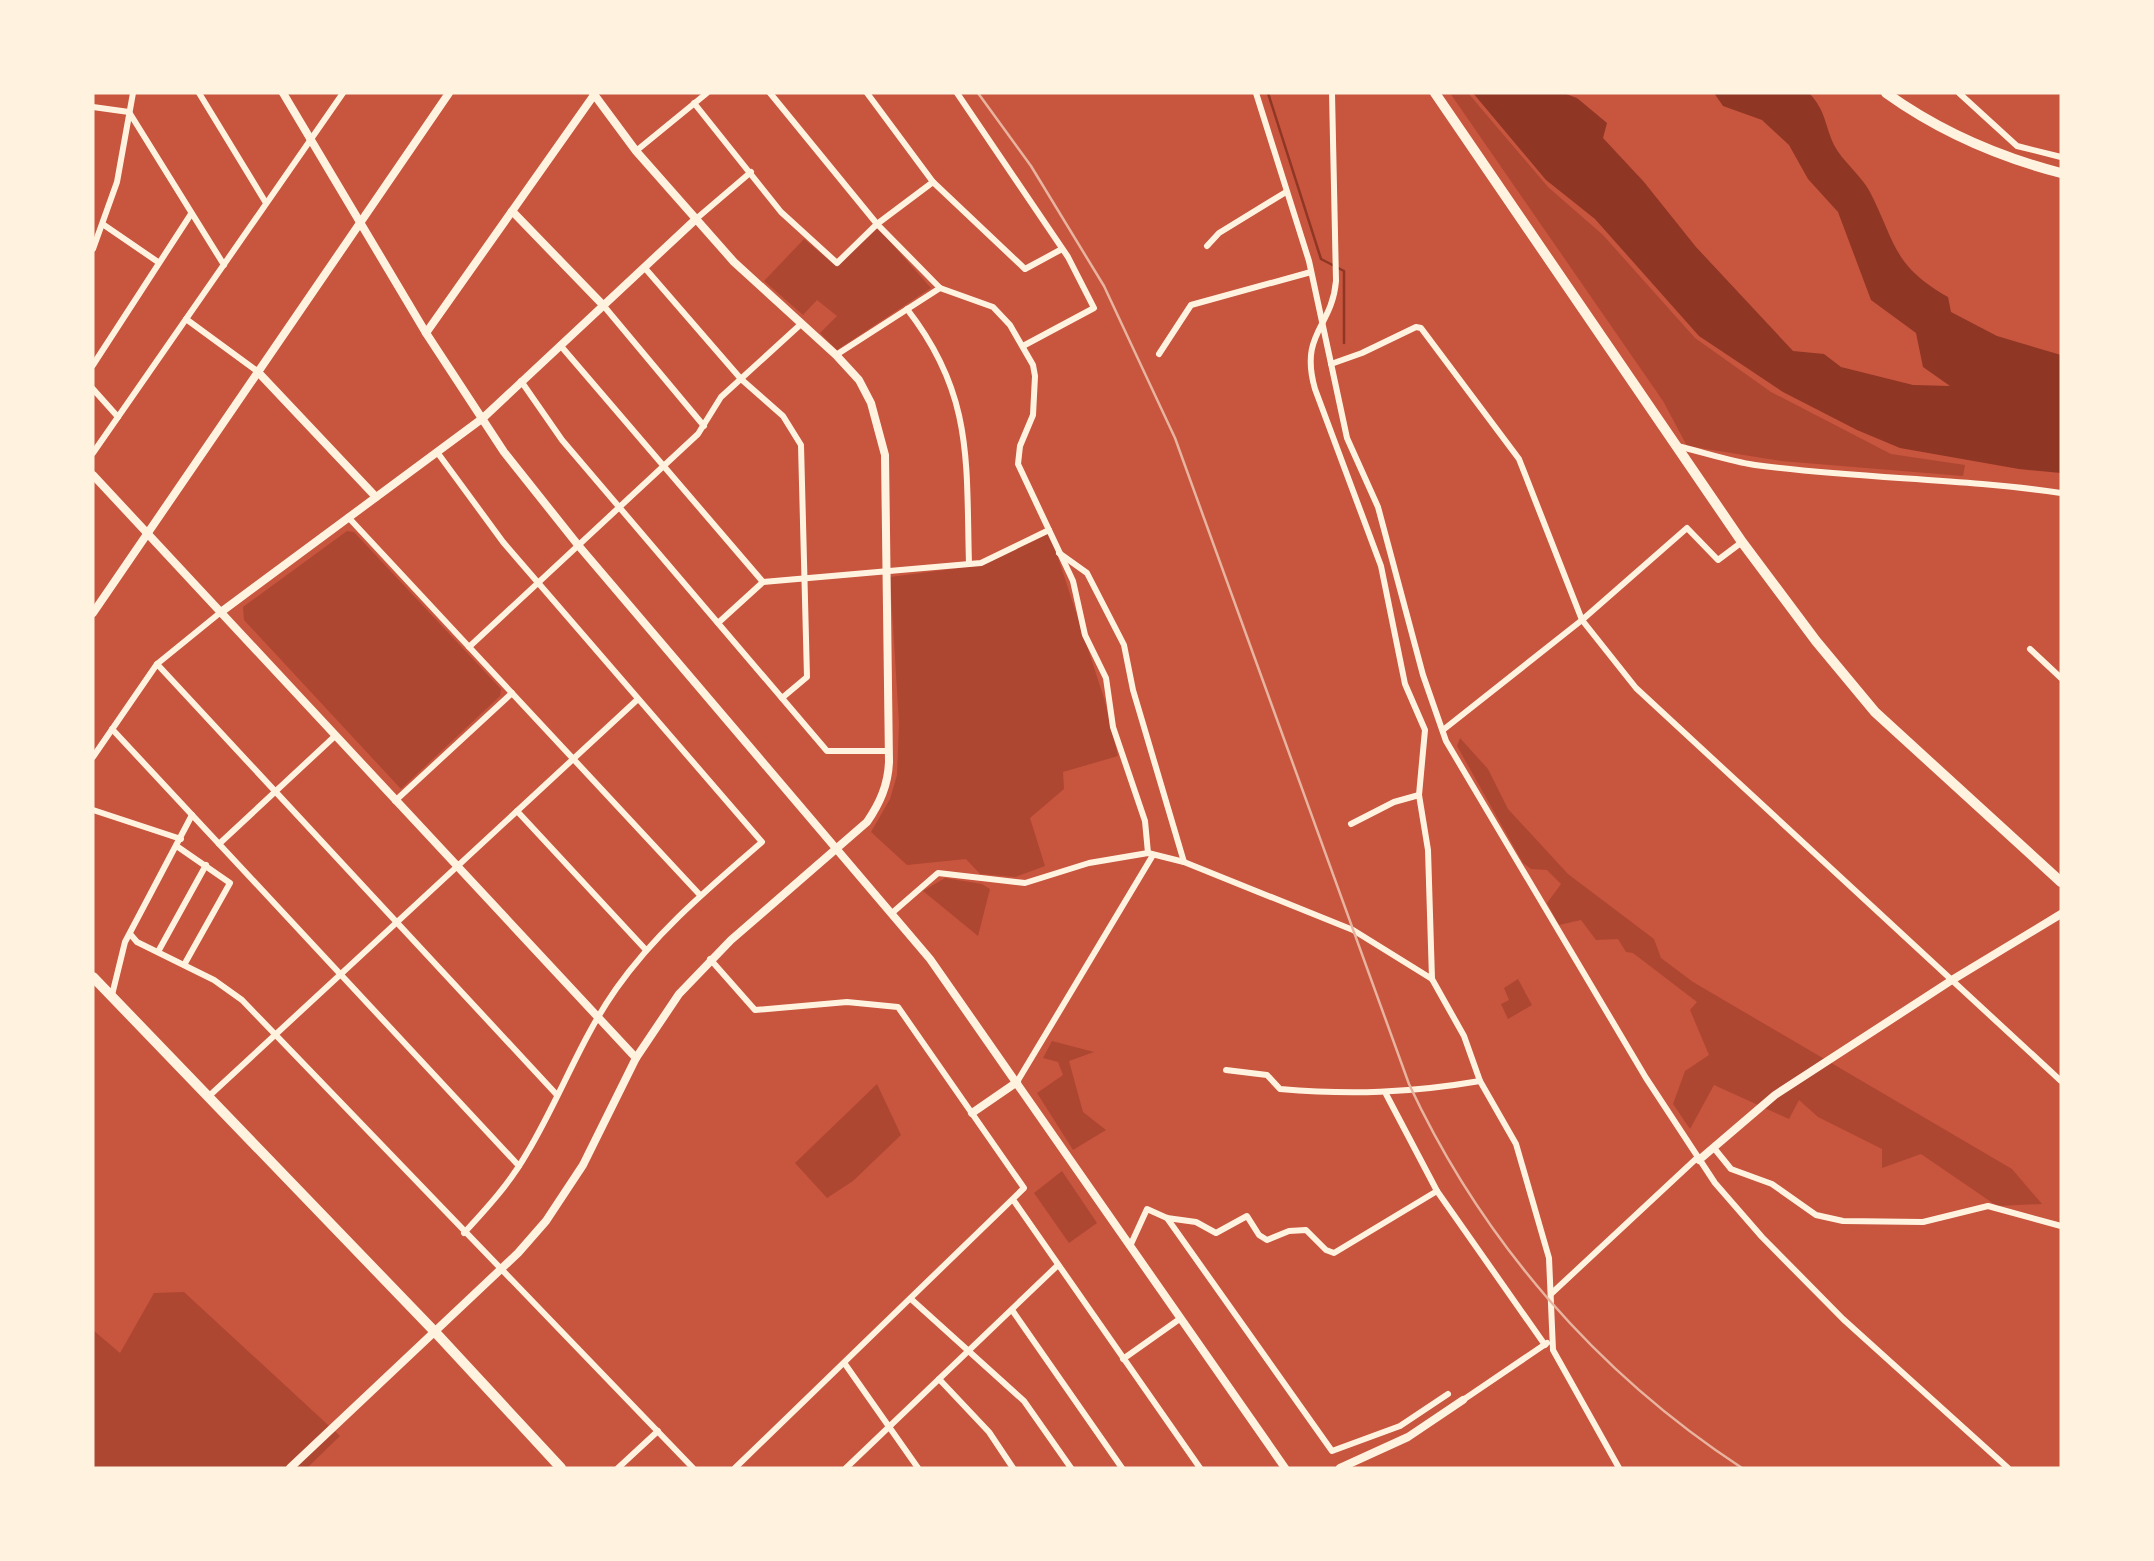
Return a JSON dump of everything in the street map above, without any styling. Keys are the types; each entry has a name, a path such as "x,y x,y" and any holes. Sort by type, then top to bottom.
{"highway":[{"path":"93,977 436,1333 561,1468"}],"main road":[{"path":"1435,93 1742,542 1816,641 1875,712 2061,882"},
{"path":"1886,93 1963,138 2006,157 2061,173"}],"street":[{"path":"93,249 104,225 120,173 133,93"},
{"path":"199,93 266,203"},
{"path":"283,93 426,333 504,452 578,545 930,959 1285,1468"},
{"path":"93,453 343,93"},
{"path":"93,613 449,93"},
{"path":"636,151 707,93"},
{"path":"770,93 877,224 940,289 993,307 1010,324 1023,346 1035,376 1034,403 1017,464 1073,581 1085,635 1106,678 1112,726 1144,821 1151,854 1017,1082 972,1113"},
{"path":"867,93 933,181 1025,269 1062,248"},
{"path":"957,93 1062,248 1094,308 1023,346"},
{"path":"1256,93 1311,272 1347,438 1378,507 1423,675 1443,730 1466,777 1646,1078 1699,1159 1762,1237 1814,1290 2008,1468"},
{"path":"1332,93 1337,267 1335,297 1313,338 1311,375 1381,566 1405,684 1425,730 1419,795 1428,850 1432,979 1464,1037 1480,1081 1516,1143 1549,1258 1553,1350 1619,1468"},
{"path":"1959,93 2017,146 2061,157"},
{"path":"290,1468 436,1333 547,1221 595,1142 636,1058 679,994 710,959 867,822 879,804 886,784 889,751 885,455 880,425 865,390 836,355 742,270 636,151 593,94 426,333"},
{"path":"694,103 780,212 837,263 877,224 933,181"},
{"path":"93,107 130,112"},
{"path":"130,112 224,265"},
{"path":"93,757 156,664 220,612 482,418 696,219 751,172"},
{"path":"1207,246 1219,233 1286,192"},
{"path":"512,211 603,305 704,426"},
{"path":"93,365 191,214"},
{"path":"104,225 158,262"},
{"path":"644,267 741,379 783,416 800,446 807,677 782,698"},
{"path":"1158,354 1191,305 1311,272"},
{"path":"836,355 940,289"},
{"path":"907,309 942,362 960,412 966,454 969,564"},
{"path":"186,319 242,357 274,386 376,497"},
{"path":"469,647 664,466 704,426 721,397 801,324"},
{"path":"1331,364 1362,353 1416,327 1421,328 1519,459 1582,620 1650,704 2061,1081"},
{"path":"560,345 763,582"},
{"path":"521,381 562,440 618,509 827,751 889,751"},
{"path":"93,389 118,417"},
{"path":"1675,445 1753,465 1882,477 2006,484 2061,493"},
{"path":"437,452 503,542 762,842 700,895 646,950 598,1017 519,1166 464,1233"},
{"path":"93,475 636,1058"},
{"path":"348,517 700,895"},
{"path":"1443,730 1582,620 1688,528 1718,560 1742,542"},
{"path":"718,623 763,582 969,564 992,558 1049,530"},
{"path":"1059,553 1087,573 1124,645 1133,690 1184,862"},
{"path":"2030,649 2061,678"},
{"path":"156,664 558,1095"},
{"path":"396,801 512,693"},
{"path":"208,1097 638,699"},
{"path":"112,729 519,1166"},
{"path":"219,844 335,736"},
{"path":"1351,824 1394,802 1419,795"},
{"path":"93,810 181,839"},
{"path":"517,811 646,950"},
{"path":"112,995 125,942 178,847 192,815"},
{"path":"178,847 230,883 184,965"},
{"path":"892,913 938,873 1025,883 1089,863 1151,854 1184,862 1353,930 1432,979"},
{"path":"159,950 206,865"},
{"path":"1552,1293 1699,1159 1775,1095 1952,980 2061,914"},
{"path":"131,935 137,942 159,950 229,990 464,1233 503,1268 693,1468"},
{"path":"710,959 755,1010 847,1002 898,1007 1024,1188 1014,1201 735,1468"},
{"path":"1226,1070 1268,1075 1280,1090 1386,1094 1480,1081"},
{"path":"1386,1094 1437,1191 1545,1345"},
{"path":"1714,1148 1731,1169 1772,1184 1816,1215 1843,1221 1923,1222 1988,1206 2061,1226"},
{"path":"1131,1244 1147,1209 1167,1218 1196,1222 1216,1233 1247,1216 1259,1235 1266,1240 1289,1231 1306,1230 1326,1250 1334,1253 1437,1191"},
{"path":"1014,1201 1200,1468"},
{"path":"1167,1218 1332,1451 1400,1426 1448,1394"},
{"path":"846,1468 1058,1265"},
{"path":"911,1299 1024,1401 1071,1468"},
{"path":"1012,1310 1122,1468"},
{"path":"1123,1359 1181,1318"},
{"path":"1340,1468 1408,1437 1552,1341"},
{"path":"845,1364 918,1468"},
{"path":"939,1379 989,1432 1013,1468"},
{"path":"618,1468 658,1431"}],"shaded area":[{"path":"1450,93 1468,93 1548,187 1603,235 1695,338 1771,392 1891,454 1965,465 1963,476 1781,461 1687,446 1663,401"},
{"path":"1473,93 1563,93 1577,98 1607,123 1603,138 1644,182 1696,247 1793,351 1824,354 1841,367 1913,385 1950,386 1923,367 1916,333 1871,300 1838,212 1808,179 1789,145 1762,120 1723,106 1714,93 1809,93 1822,112 1834,145 1870,192 1898,252 1916,274 1948,297 1951,312 1997,336 2061,355 2061,473 2019,469 1900,448 1857,430 1783,392 1699,336 1595,219 1546,180"},
{"path":"878,228 931,288 837,350 820,333 837,316 817,300 803,315 764,281 804,239 836,266"},
{"path":"347,531 354,532 501,689 500,696 401,789 244,620 243,607"},
{"path":"1050,533 1104,698 1118,756 1063,772 1064,789 1030,818 1045,866 1015,877 980,874 966,859 907,865 871,832 890,799 897,775 899,723 890,577 983,565"},
{"path":"1460,738 1488,769 1508,809 1568,874 1654,939 1661,958 1693,982 2012,1169 2042,1204 1997,1206 1921,1154 1882,1168 1882,1149 1818,1117 1799,1100 1789,1119 1714,1085 1690,1129 1673,1104 1685,1071 1709,1055 1690,1010 1697,1002 1633,953 1626,952 1618,939 1596,940 1581,920 1559,925 1547,903 1561,884 1547,870 1531,869 1523,863 1457,746"},
{"path":"945,878 982,884 990,889 978,936 923,891"},
{"path":"1518,979 1532,1005 1508,1019 1501,1004 1509,1000 1504,988"},
{"path":"1052,1041 1094,1052 1069,1061 1083,1112 1106,1130 1073,1150 1037,1093 1063,1075 1058,1062 1043,1058"},
{"path":"877,1084 901,1135 853,1181 827,1198 795,1163"},
{"path":"1062,1171 1097,1223 1069,1243 1034,1193"},
{"path":"184,1292 340,1436 307,1468 93,1468 93,1330 120,1353 154,1293"}],"waterway":[{"path":"1268,93 1321,259 1344,271 1344,343"}],"railway":[{"path":"978,93 1031,166 1104,286 1175,438 1409,1084 1438,1142 1471,1197 1548,1299 1592,1346 1639,1390 1689,1431 1742,1468"}]}
